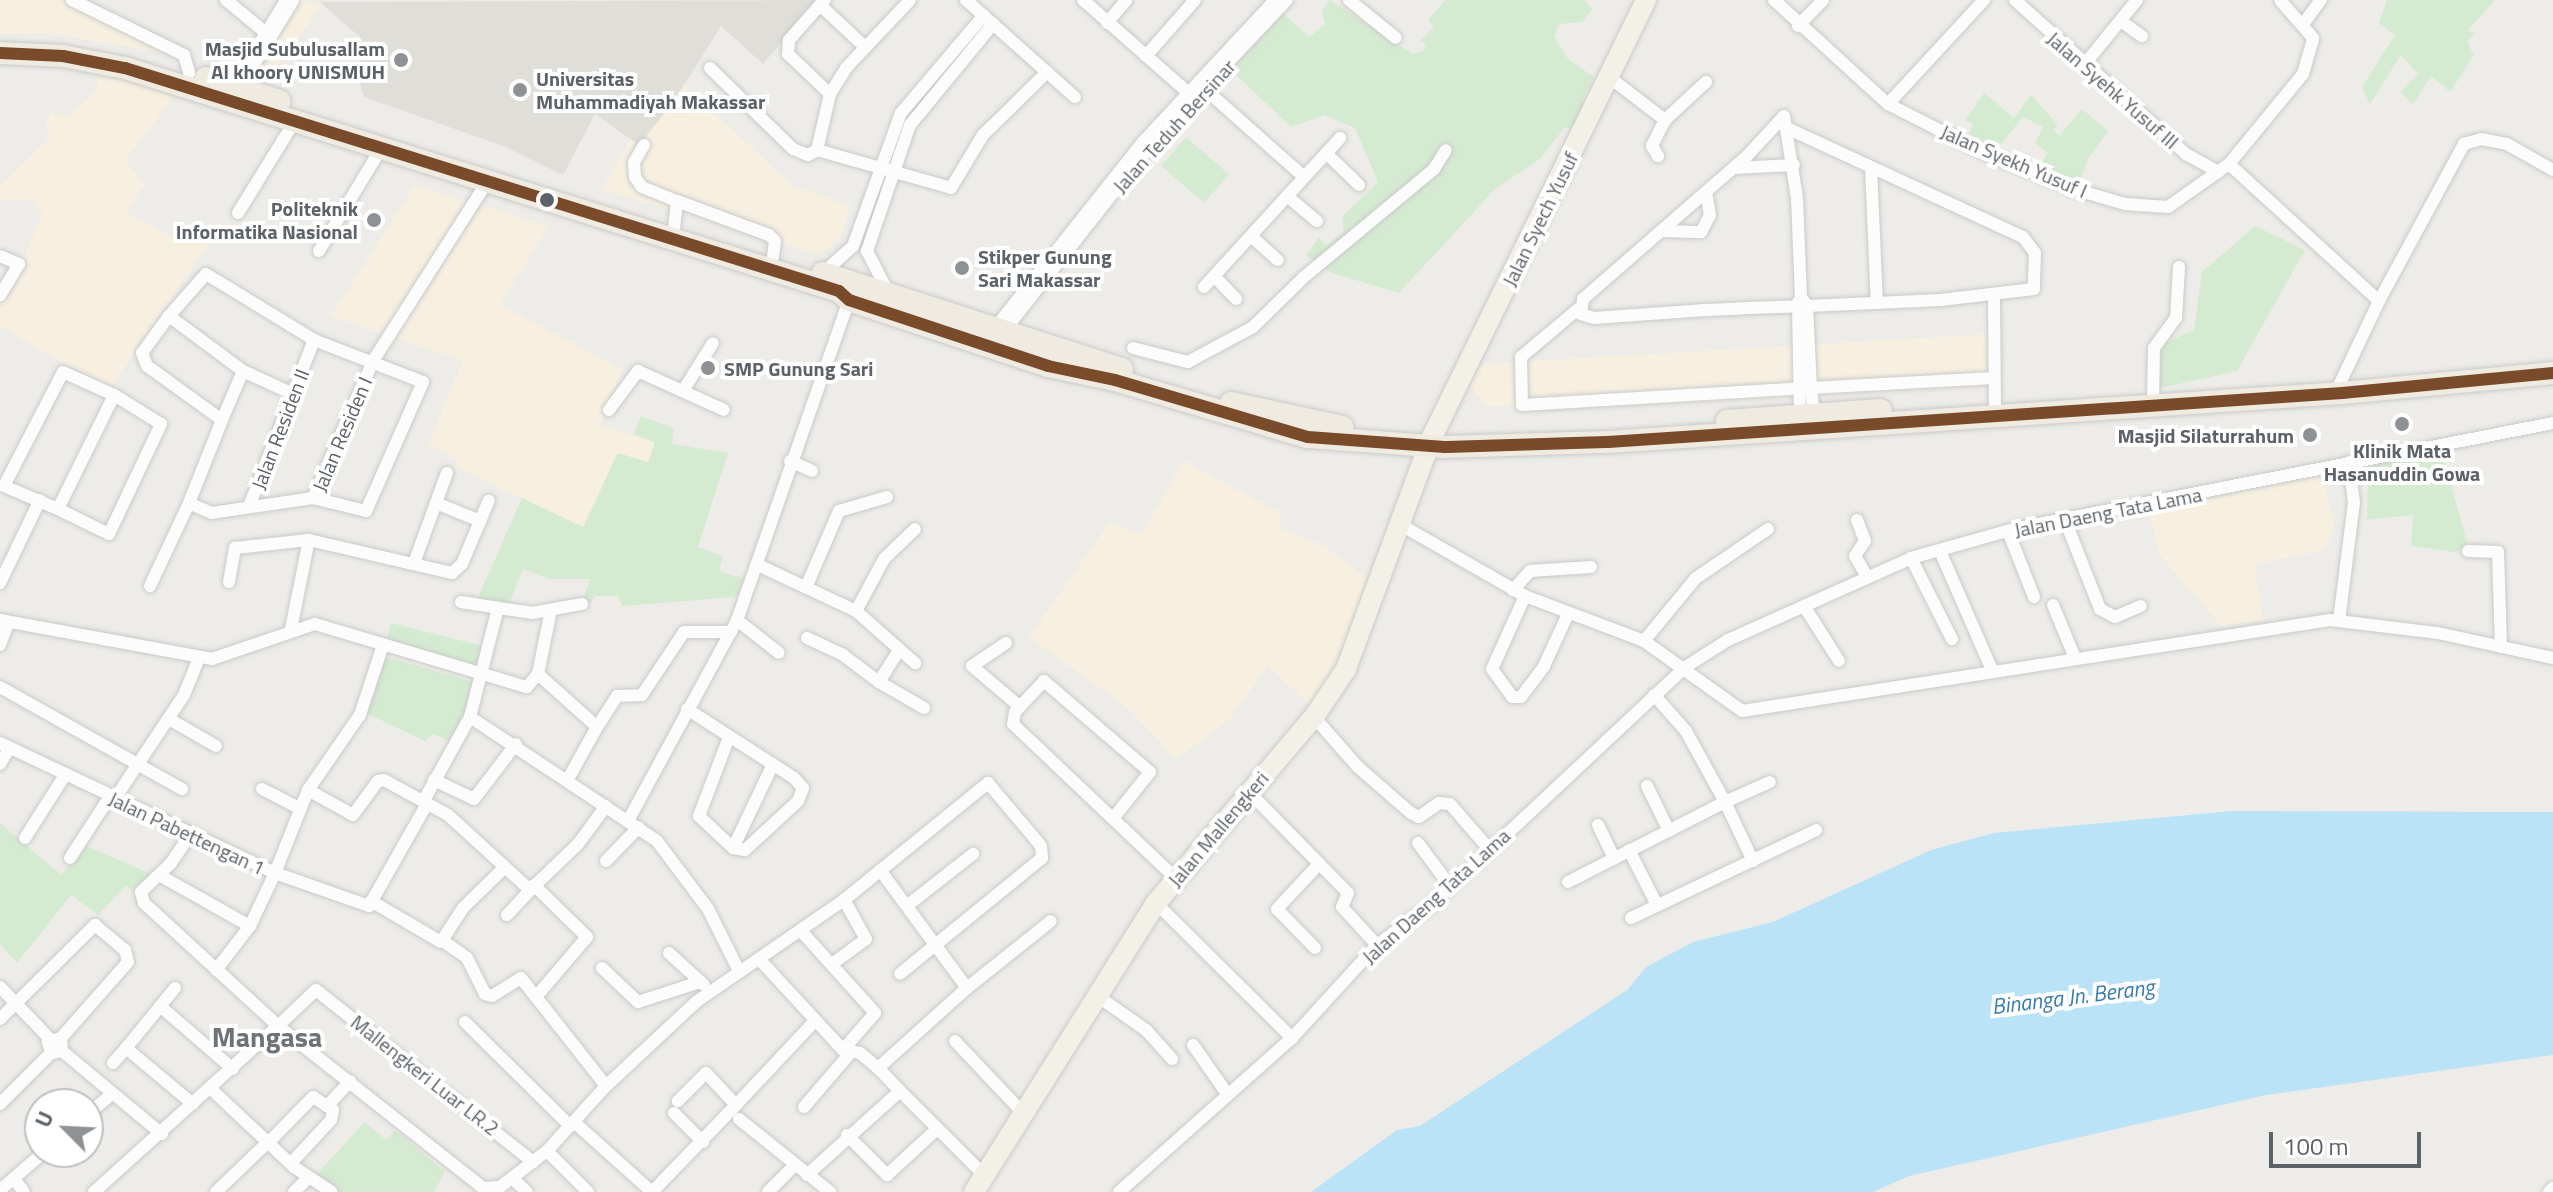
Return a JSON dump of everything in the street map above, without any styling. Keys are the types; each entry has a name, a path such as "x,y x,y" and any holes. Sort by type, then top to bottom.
{"highway":[{"path":"0,44 71,48 126,63 382,147 483,188 567,199 674,228 888,292 1000,329 1117,374 1292,418 1429,444 1626,435 2553,373"},
{"path":"0,53 126,63 189,73 237,86 839,291 849,300 1048,366 1117,374"},
{"path":"2315,390 2340,383 2365,386 2553,366"}],"main road":[{"path":"237,86 266,33 290,0"},
{"name":"Jalan Syech Yusuf","path":"1429,444 1609,77 1639,4"},
{"name":"Jalan Mallengkeri","path":"979,1184 1156,903 1314,717 1346,669 1429,444"}],"street":[{"path":"72,0 184,55 189,73"},
{"path":"226,0 266,33"},
{"path":"817,150 830,94 865,47 910,0"},
{"path":"1083,0 1192,97"},
{"path":"1107,23 1126,0"},
{"path":"1146,56 1195,0"},
{"name":"Jalan Teduh Bersinar","path":"1000,329 1143,142 1192,97 1275,0"},
{"name":"Jalan Teduh Bersinar","path":"1192,97 1206,90 1287,0"},
{"path":"1349,0 1396,38"},
{"name":"Jalan Syekh Yusuf I","path":"1774,0 1798,26 1888,104 1986,154 2125,204 2168,207 2229,164 2303,74 2313,38 2304,23"},
{"path":"1798,26 1823,0"},
{"path":"1888,104 1984,0"},
{"name":"Jalan Syehk Yusuf III","path":"2015,0 2186,154 2218,172"},
{"path":"2084,65 2137,0"},
{"path":"2280,0 2304,23 2321,0"},
{"path":"830,94 789,59 787,49 796,30 823,3 865,47"},
{"path":"888,292 867,251 901,113 981,9 1075,97"},
{"path":"2121,21 2142,36"},
{"path":"710,68 793,149 808,155 817,150 955,186 983,135 1047,72"},
{"path":"1609,77 1665,120"},
{"path":"1658,156 1652,146 1665,120 1706,82"},
{"path":"1206,90 1303,176"},
{"path":"1807,422 1806,389 1802,303 1794,165 1784,116 1734,168 1664,231 1618,267 1578,309 1521,357 1522,405 1806,389 1993,378"},
{"path":"238,213 296,119"},
{"path":"1578,309 1594,318 1802,303 1877,303 1994,296 2034,289 2030,243 1789,129"},
{"path":"1204,287 1340,138"},
{"path":"2340,383 2379,301 2468,141 2507,144 2553,170"},
{"path":"644,145 634,162 636,180 677,201 769,235 775,241 773,258"},
{"path":"319,251 382,147"},
{"path":"1133,348 1188,362 1253,327 1304,277 1434,169 1446,150"},
{"path":"1326,153 1359,185"},
{"path":"2229,164 2283,219 2379,301"},
{"path":"1734,168 1794,165"},
{"path":"1871,168 1877,303"},
{"path":"823,273 853,246 886,170"},
{"name":"Jalan Residen I","path":"373,361 423,382 379,489 366,511 313,498 373,361 483,188"},
{"path":"1664,231 1701,232 1710,215 1706,193"},
{"path":"1287,196 1317,221"},
{"path":"674,228 677,201"},
{"path":"1251,236 1278,260"},
{"path":"853,246 867,251"},
{"path":"0,256 18,263 0,296"},
{"path":"2152,400 2154,348 2176,318 2179,267"},
{"path":"222,420 143,361 142,353 206,274 314,340 373,361"},
{"path":"1214,276 1236,299"},
{"path":"1994,296 1994,411"},
{"path":"606,861 633,824 687,709 734,626 849,300"},
{"path":"169,316 243,371 293,394"},
{"name":"Jalan Residen II","path":"313,498 250,504 314,340"},
{"path":"684,389 713,343"},
{"path":"150,586 189,503 243,371"},
{"path":"609,410 638,371 684,389 724,410"},
{"path":"63,372 114,395 161,424 107,534 40,500 2,489 63,372"},
{"path":"58,509 114,395"},
{"name":"Jalan Daeng Tata Lama","path":"1119,1192 1292,1038 1377,945 1490,850 1684,668 1728,640 1911,558 2008,531 2553,423"},
{"path":"790,461 812,471"},
{"path":"2339,621 2354,503 2349,462"},
{"path":"414,563 447,473"},
{"path":"807,585 839,511 887,497"},
{"path":"0,583 40,500"},
{"path":"229,582 235,548 309,540 457,571 489,500"},
{"path":"189,503 212,513 250,504"},
{"path":"436,503 480,521"},
{"path":"1857,520 1865,541 1855,556 1867,577"},
{"path":"2065,520 2100,609 2115,617 2141,606"},
{"path":"1401,525 1525,596 1644,641 1684,668 1722,701 1742,711 1992,670 2339,621 2438,633 2553,658"},
{"path":"856,611 884,559 915,529"},
{"path":"1644,641 1696,578 1768,529"},
{"path":"2008,531 2034,597"},
{"path":"291,629 309,540"},
{"path":"1940,551 1992,670"},
{"path":"2468,551 2498,552 2501,647"},
{"path":"1911,558 1952,639"},
{"path":"758,565 807,585 856,611 915,663"},
{"path":"1513,590 1530,571 1591,567"},
{"path":"1525,596 1492,669 1512,697 1526,692 1544,666 1568,614"},
{"path":"461,602 498,608 551,610 582,604"},
{"path":"2053,605 2075,658"},
{"path":"1804,606 1839,661"},
{"path":"216,970 250,926 275,873 366,908 470,717 498,608"},
{"path":"0,645 4,622 63,628 199,658 224,658 291,629 322,625 529,687 538,674 551,610"},
{"path":"568,779 617,696 642,695 684,632 734,626 779,653"},
{"path":"807,638 843,655 879,682 924,708"},
{"path":"1006,643 972,666 1019,706"},
{"name":"Jalan Pabettengan 1","path":"4,746 111,799 275,873 308,790 360,715 383,645"},
{"path":"879,682 899,650"},
{"path":"70,858 169,719 199,658"},
{"path":"538,674 597,727"},
{"path":"1115,816 1147,781 1149,770 1050,682 1043,682 1019,706 1012,720 1015,727 1115,816 1175,878"},
{"path":"0,687 182,789"},
{"path":"1654,695 1686,731 1753,861"},
{"path":"687,709 799,782 803,793 749,848 733,848 699,816 729,737"},
{"path":"470,717 516,744 657,841 708,909 739,971"},
{"path":"1314,717 1411,813 1419,817 1439,803 1450,804 1490,850"},
{"path":"169,719 216,746"},
{"path":"434,780 474,799 516,744"},
{"path":"0,764 4,746"},
{"path":"733,848 773,764"},
{"path":"25,838 65,775"},
{"path":"308,790 352,815 380,780 425,803 472,834 503,869 532,888 587,937 536,997"},
{"path":"1568,882 1770,782"},
{"path":"190,835 140,896 278,1026 488,1191 513,1179 547,1151 606,1086 714,991 844,900 984,783 1041,846 1037,864 900,974"},
{"path":"1647,786 1669,831"},
{"path":"262,789 299,808"},
{"path":"1248,791 1348,893 1342,907 1377,945"},
{"path":"507,915 578,844 606,806"},
{"path":"1598,825 1614,858"},
{"path":"1631,918 1816,830"},
{"path":"1418,843 1450,886"},
{"path":"1629,850 1657,905"},
{"path":"908,905 973,854"},
{"path":"1315,948 1277,909 1319,864"},
{"path":"443,941 463,908 503,869"},
{"path":"880,870 938,943 967,988"},
{"path":"159,875 250,926"},
{"path":"832,964 866,939 844,900"},
{"path":"371,901 467,958 488,995 521,978 606,1086"},
{"path":"1156,903 1292,1038"},
{"path":"878,1068 967,988 1051,921"},
{"path":"0,1019 93,925 128,953 127,964 0,1104"},
{"path":"801,931 875,1013 804,1107"},
{"path":"669,953 714,991"},
{"path":"759,959 814,1022 847,1051 878,1068 937,1129 979,1184"},
{"path":"602,968 638,1002 700,982"},
{"path":"0,987 56,1045 162,1134"},
{"path":"113,1063 175,988"},
{"name":"Mallengkeri Luar LR.2","path":"278,1026 316,990 533,1162"},
{"path":"1096,995 1146,1030 1172,1059"},
{"path":"160,1006 233,1069"},
{"path":"465,1022 572,1124 652,1192 703,1142 814,1022"},
{"path":"94,1192 162,1134 278,1026"},
{"path":"955,1041 1023,1113"},
{"path":"1193,1045 1228,1095"},
{"path":"126,1048 193,1104"},
{"path":"703,1142 676,1107 706,1073 736,1105"},
{"path":"327,1106 350,1081"},
{"path":"211,1089 309,1177 332,1192"},
{"path":"807,1175 847,1135 900,1091"},
{"path":"104,1101 112,1094"},
{"path":"216,1192 311,1098 327,1106 333,1117 292,1162"},
{"path":"739,1119 830,1192"},
{"path":"847,1135 887,1175 937,1129"},
{"path":"547,1151 588,1192"},
{"path":"768,1192 794,1166"},
{"path":"0,1190 25,1168"},
{"path":"294,1192 309,1177"},
{"path":"513,1179 527,1192"}],"shaded area":[{"path":"0,0 62,0 183,56 48,33 0,34"},
{"path":"299,0 322,4 280,65 261,59"},
{"name":"Universitas Muhammadiyah Makassar","path":"818,0 763,64 721,26 672,104 639,145 595,114 563,175 506,147 364,97 356,71 365,47 362,39 320,2"},
{"path":"100,74 178,92 125,160 145,184 126,212 173,237 177,229 208,244 109,390 0,326 0,301 28,263 23,261 43,211 35,209 36,201 0,200 0,186 50,138 46,127 50,112 67,118 95,92"},
{"path":"682,83 793,186 850,206 842,235 820,255 602,189 631,139 639,145"},
{"path":"415,185 467,202 384,334 331,316"},
{"path":"483,205 548,227 500,305 623,370 600,425 655,442 648,462 617,453 584,528 456,466 457,458 428,445 463,360 394,338"},
{"path":"1991,334 1990,387 1586,408 1486,406 1470,386 1481,364"},
{"path":"1184,461 1280,513 1280,528 1325,546 1374,584 1337,678 1310,705 1268,666 1229,720 1176,759 1128,708 1029,637 1110,522 1141,534"},
{"path":"2323,475 2334,527 2325,550 2254,564 2263,620 2221,626 2160,555 2149,512"}],"green space":[{"path":"1330,0 1413,54 1423,51 1426,44 1420,41 1434,27 1428,20 1445,0 1584,0 1593,9 1582,22 1560,24 1554,36 1568,59 1594,77 1582,101 1588,108 1580,132 1565,127 1540,159 1495,189 1399,293 1332,273 1306,256 1319,237 1326,246 1344,232 1342,217 1378,182 1355,128 1324,115 1291,127 1230,69 1283,13 1309,37 1325,24 1322,11"},
{"path":"2387,0 2495,0 2468,30 2475,34 2467,42 2474,55 2450,92 2431,76 2413,104 2400,92 2418,74 2401,55 2370,104 2362,87 2395,35 2379,23"},
{"path":"1984,93 2014,118 2031,95 2058,125 2054,130 2059,136 2082,109 2108,131 2088,159 2077,188 2035,171 2048,153 2035,143 2043,127 2023,117 1992,155 1967,140 1973,124 1965,121"},
{"path":"1186,137 1229,174 1204,203 1161,166"},
{"path":"2255,226 2305,250 2237,371 2156,389 2162,344 2194,330 2202,272"},
{"path":"641,416 674,428 672,444 728,453 698,547 723,556 719,571 744,579 737,597 622,606 618,596 595,596 589,604 583,599 590,579 549,579 523,569 508,607 476,602 522,498 583,527 618,453 648,462 655,443 634,434"},
{"path":"2441,449 2469,549 2453,552 2411,546 2413,515 2367,520 2368,467"},
{"path":"391,623 484,646 477,673 384,650"},
{"path":"383,656 473,682 467,713 449,741 434,734 425,741 366,713"},
{"path":"0,823 61,875 87,846 151,874 136,893 126,886 98,915 71,895 17,963 0,944"},
{"path":"365,1122 386,1140 395,1130 445,1172 434,1192 326,1192 313,1178"}],"water":[{"name":"Binanga Jn. Berang","path":"2232,811 2553,812 2553,1055 2266,1095 1909,1176 1873,1192 1311,1192 1397,1130 1420,1126 1627,990 1646,967 1693,942 1773,922 1931,850 1994,833"}],"transit line":[{"path":"0,53 63,56 125,68 839,291 849,300 1048,366 1115,380 1308,437 1445,447 1608,442 2342,393 2553,373"}],"place":[{"name":"Masjid Subulusallam Al khoory UNISMUH","path":"401,60"},
{"name":"Universitas Muhammadiyah Makassar","path":"520,90"},
{"name":"Politeknik Informatika Nasional","path":"374,220"},
{"name":"Stikper Gunung Sari Makassar","path":"962,268"},
{"name":"SMP Gunung Sari","path":"708,368"},
{"name":"Klinik Mata Hasanuddin Gowa","path":"2402,424"},
{"name":"Masjid Silaturrahum","path":"2310,435"}],"district":[{"name":"Mangasa","path":"267,1037"}]}
